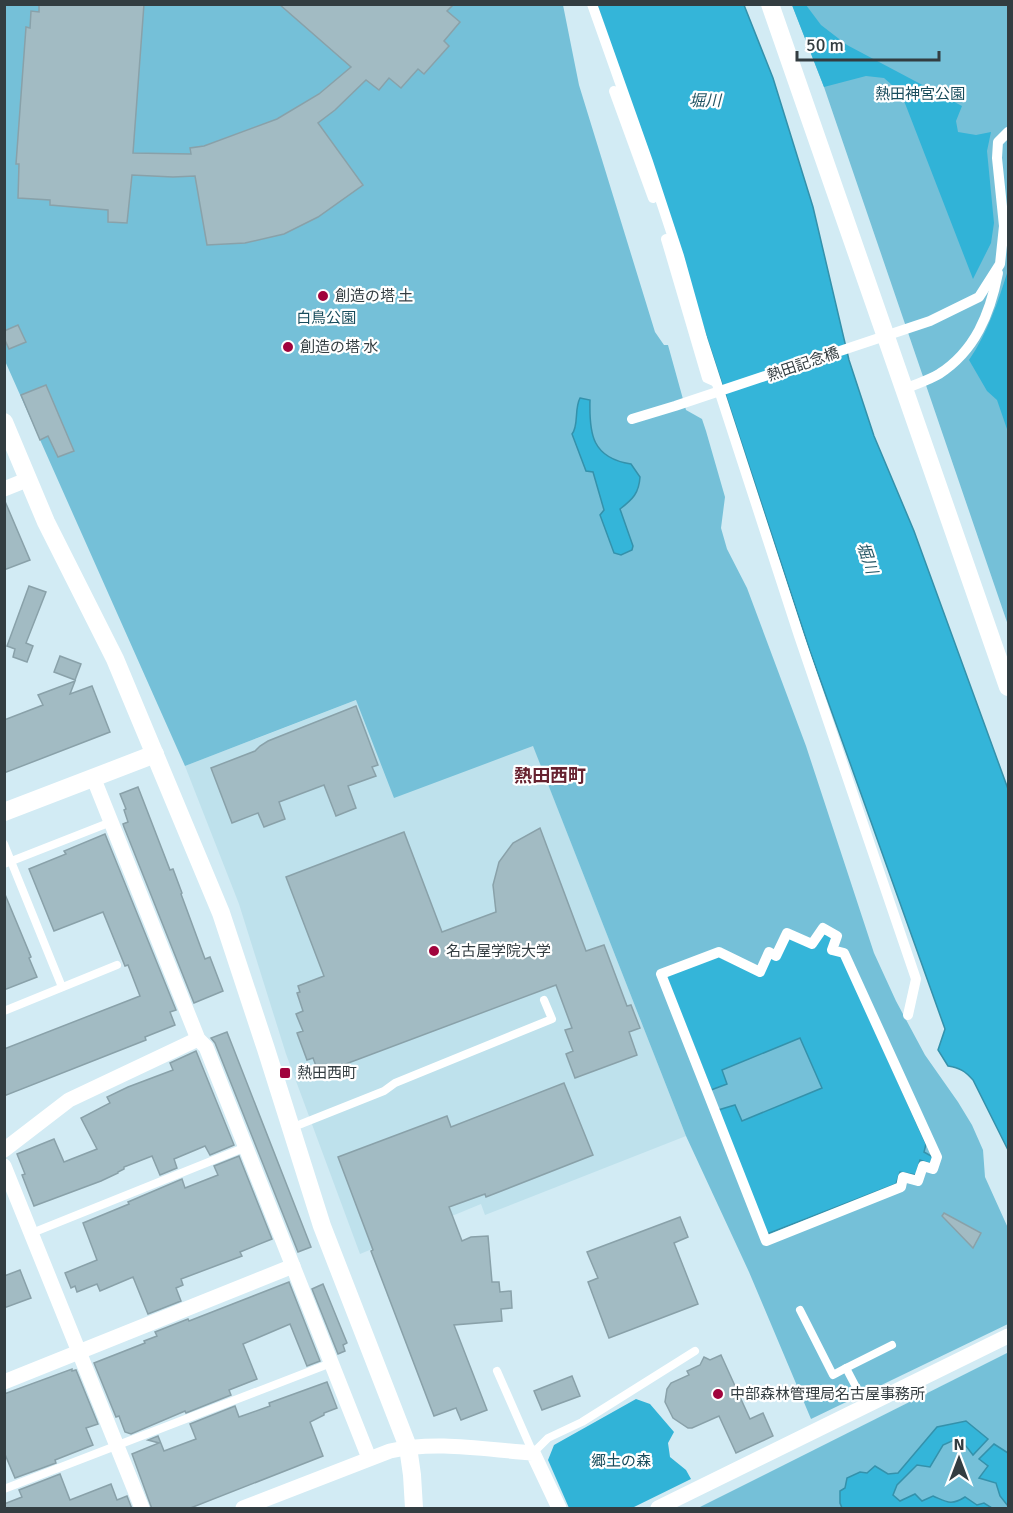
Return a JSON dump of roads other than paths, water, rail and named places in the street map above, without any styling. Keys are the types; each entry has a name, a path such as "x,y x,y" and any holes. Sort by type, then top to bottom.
{"street":[{"path":"592,4 655,183 716,382 822,708 916,979 908,1015"},
{"path":"770,4 1008,687"},
{"path":"614,91 657,211 707,378 716,382"},
{"path":"905,389 938,375 956,360 974,342 992,304 1000,264 1004,226 997,158 998,142 1008,132"},
{"name":"熱田記念橋","path":"632,419 930,321 980,297 1000,264"},
{"path":"4,422 46,522 115,659 221,913 267,1049 322,1226 408,1447 414,1509"},
{"path":"4,489 29,479"},
{"path":"4,812 155,754"},
{"path":"93,777 198,1039 206,1047 369,1458"},
{"path":"823,928 837,936 832,950 844,953 865,1000 937,1157 933,1169 922,1166 918,1181 903,1177 901,1187 766,1241 661,974 719,952 760,972 769,952 776,956 787,933 812,944 823,928"},
{"path":"4,1150 69,1100 198,1039"},
{"path":"4,1166 9,1187 32,1233 142,1509"},
{"path":"4,1382 293,1266"},
{"path":"658,1509 1008,1336"},
{"path":"243,1509 369,1458 408,1447 429,1446 533,1453 560,1509"}],"lane":[{"path":"8,863 111,822"},
{"path":"4,844 8,863 62,987"},
{"path":"4,1011 117,965"},
{"path":"290,1128 384,1091 395,1083 552,1019 544,1000"},
{"path":"32,1233 246,1147"},
{"path":"800,1310 833,1375 892,1345"},
{"path":"497,1371 533,1453 548,1438 582,1422 695,1351"},
{"path":"4,1489 332,1363"},
{"path":"846,1368 866,1406"}],"water":[{"name":"堀川","path":"597,5 744,5 773,78 813,207 849,360 874,436 914,531 1008,789 1008,1150 973,1080 962,1070 948,1066 938,1050 945,1029 810,651"},
{"path":"580,398 590,400 590,424 595,443 608,456 631,464 640,477 635,495 620,509 633,546 632,550 621,555 614,553 600,515 604,510 593,472 586,471 572,434"},
{"path":"823,933 834,938 926,1144 924,1152 933,1157 931,1164 920,1160 916,1175 900,1172 896,1184 767,1234 718,1110 735,1105 742,1121 822,1088 800,1038 722,1070 727,1084 711,1090 666,976 718,956 761,976 771,957 790,937 813,948"},
{"path":"966,1421 988,1439 973,1455 966,1446 954,1440 943,1445 930,1467 917,1465 897,1485 893,1495 900,1501 915,1494 922,1501 933,1496 952,1502 965,1497 977,1505 984,1503 992,1508 842,1508 840,1491 845,1488 847,1478 860,1472 867,1473 875,1466 888,1474 898,1473 937,1427"},
{"path":"994,1444 1008,1453 1008,1506 1000,1496 996,1483 979,1478 988,1466 979,1459"}],"place":[{"name":"創造の塔 土","path":"323,296"},
{"name":"創造の塔 水","path":"288,347"},
{"name":"名古屋学院大学","path":"434,951"},
{"name":"熱田西町","path":"285,1073"},
{"name":"中部森林管理局名古屋事務所","path":"718,1394"}],"district":[{"name":"熱田西町","path":"550,776"}],"park label":[{"name":"熱田神宮公園","path":"920,94"},
{"name":"白鳥公園","path":"326,318"},
{"name":"郷土の森","path":"621,1461"}]}
